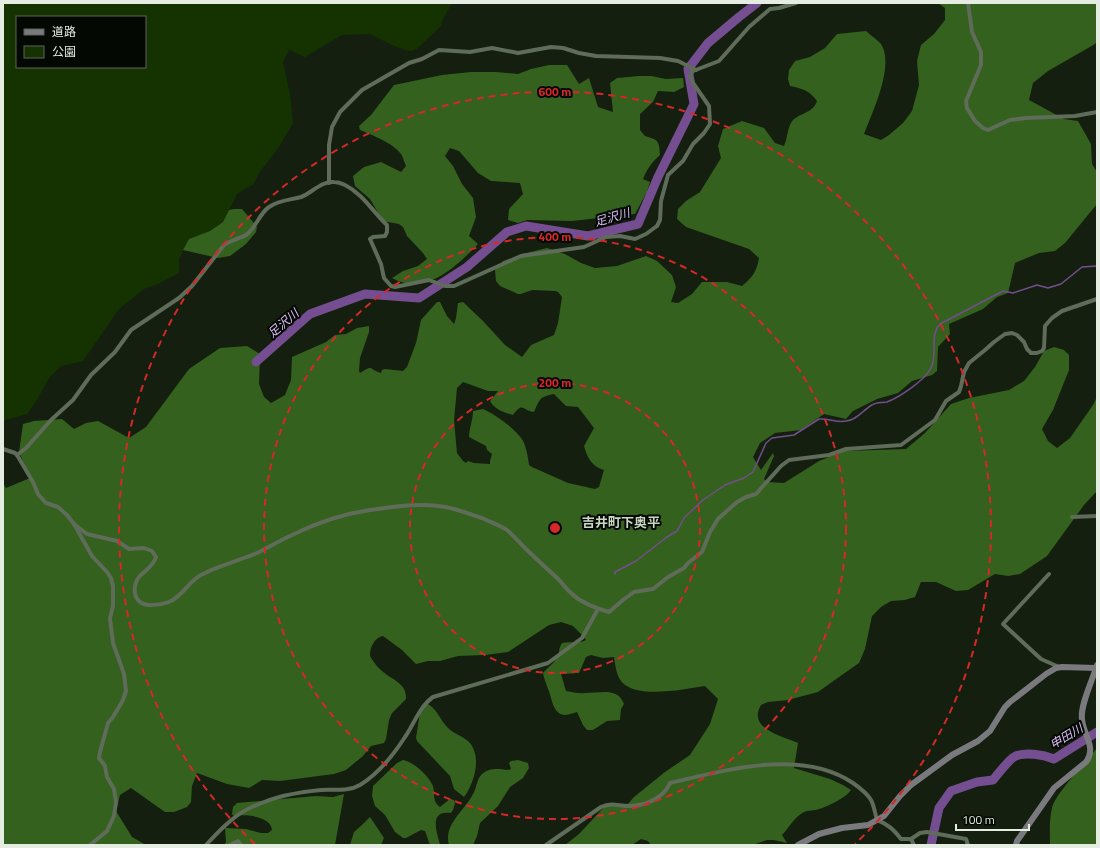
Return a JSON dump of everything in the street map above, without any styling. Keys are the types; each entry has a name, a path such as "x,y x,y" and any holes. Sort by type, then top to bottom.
{"street":[{"path":"17,455 26,448 51,420 73,400 91,375 115,352 131,330 179,298 192,286 224,245 229,241 246,234 254,228 264,212 270,207 281,201 302,197 325,184 334,182 345,185 357,193 387,226 385,236 373,237 370,239 381,264 384,278 391,286 396,287 429,280 445,286 454,286 521,256 584,247 606,237 620,236 635,239 646,234 657,226 660,220 661,201 668,175 683,161 693,144 704,133 710,124 709,106 693,83 690,76 696,70 719,61 749,27 770,8 779,8 796,3"},
{"path":"968,3 972,32 981,52 981,65 966,101 967,108 975,121 983,128 988,130 1010,120 1075,116 1097,112"},
{"path":"329,183 329,145 332,127 340,112 362,90 409,63 422,59 439,50 470,52 492,48 518,53 551,47 596,56 660,58 678,61 696,70"},
{"path":"74,524 87,534 116,540 129,549 144,548 152,551 156,557 155,561 139,577 136,582 135,592 138,600 148,605 170,602 200,575 214,568 257,553 319,523 343,515 369,510 406,506 444,506 472,514 507,530 572,594 598,609 609,612 634,592 653,589 668,577 684,568 702,552 710,532 718,519 737,502 756,494 781,466 789,460 829,454 846,449 901,445 935,420 946,401 959,392 964,372 969,363 994,342 1005,334 1012,333 1017,335 1031,352 1037,353 1042,351 1044,348 1045,326 1052,318 1062,311 1097,299"},
{"path":"3,448 17,455 33,482 38,494 46,502 58,507 67,515 74,524 92,556 111,578 113,586 113,606 110,618 111,627 113,642 124,674 126,691 123,700 108,723 99,758 105,766 107,777 114,789 116,802 114,816 107,831 90,845"},
{"path":"1072,517 1097,516"},
{"path":"1049,574 1003,624 1041,659 1060,667"},
{"path":"206,845 229,822 250,808 280,797 302,792 349,789 361,784 372,776 395,751 421,709 433,697 548,663 582,638 598,609"},
{"path":"798,845 819,834 842,828 868,825 884,816 911,785 952,755 978,741 990,731 1005,707 1010,702 1051,670 1060,667 1096,666 1083,706 1081,718 1089,742 1091,751 1090,757 1054,788 1017,841 1016,845"},
{"path":"546,845 601,806 609,804 629,806 641,805 651,802 663,793 670,782 722,771 751,767 781,765 805,766 833,772 845,777 867,794 872,802 877,820"},
{"path":"877,820 885,823 895,830 901,839 911,839 920,832 927,832 966,839 968,845"},
{"path":"911,839 914,845"},
{"path":"230,845 238,842 241,845"}],"green space":[{"path":"3,3 452,3 442,21 441,26 417,49 411,51 392,45 370,34 342,35 305,57 289,50 283,62 290,94 293,123 279,147 259,173 254,184 237,194 223,222 210,231 189,239 179,259 179,273 158,284 144,289 119,309 83,361 61,366 49,378 37,400 27,414 5,420 3,424"},
{"path":"938,3 1097,3 1097,41 1095,44 1048,71 1033,83 1029,100 1064,119 1078,121 1091,144 1092,164 1097,172 1097,204 1065,243 1055,251 1039,253 1015,263 1008,293 997,297 983,309 949,324 950,334 938,347 937,371 932,375 912,381 898,393 877,399 853,411 846,419 824,414 801,430 775,433 760,443 753,457 761,470 773,453 774,456 764,479 767,482 784,483 819,461 844,451 906,449 925,433 951,404 969,398 1009,390 1024,381 1035,367 1044,351 1054,347 1064,350 1069,355 1069,370 1053,410 1042,429 1048,441 1057,448 1070,438 1097,397 1097,491 1084,505 1047,556 1020,574 1008,576 995,574 968,590 956,591 936,582 921,582 915,597 905,600 891,601 881,607 872,616 865,649 859,663 818,692 788,700 768,702 761,705 758,713 762,726 776,734 798,743 794,768 830,779 851,790 849,793 827,806 800,814 782,835 787,843 767,840 753,845 651,845 648,841 641,839 632,845 565,845 579,834 606,805 626,806 634,797 665,772 690,755 710,724 718,699 705,686 659,692 635,689 625,685 619,678 614,657 603,658 591,655 586,657 579,673 561,674 566,691 580,693 613,693 621,699 624,704 621,709 620,720 607,721 593,730 587,730 577,712 564,715 557,711 543,675 543,673 557,658 562,643 580,642 586,640 573,626 561,622 549,625 508,652 458,656 440,661 428,661 416,664 402,650 383,636 377,639 372,646 370,656 380,669 401,685 406,694 406,699 392,713 384,743 371,746 363,756 346,770 334,774 280,781 262,780 249,788 227,784 197,773 192,786 191,802 187,807 174,812 165,812 131,788 120,795 116,811 132,837 146,845 3,845 3,483 6,488 30,478 19,452 23,424 34,421 62,419 74,429 86,423 98,421 129,438 146,427 189,369 220,348 247,346 260,354 259,384 264,397 271,403 285,395 291,380 292,357 326,342 335,335 346,334 357,328 369,326 369,332 360,358 360,373 369,368 381,373 382,370 385,369 403,371 407,367 416,343 421,320 437,302 440,302 447,316 454,324 458,303 463,302 505,345 522,357 531,345 554,335 558,323 562,297 555,291 532,290 518,294 500,286 496,281 495,270 503,261 522,254 547,248 565,254 581,263 595,268 617,266 646,256 657,261 672,275 676,287 671,302 678,303 692,294 702,282 727,282 742,286 754,274 759,258 749,249 686,227 677,219 678,209 686,201 700,192 721,158 718,146 723,129 742,121 764,128 775,143 784,146 793,120 813,108 817,101 805,90 790,86 788,79 789,70 795,61 810,57 825,48 837,34 866,31 881,44 885,53 885,64 881,89 864,134 881,140 903,123 912,111 919,85 917,61 921,45 934,34 945,20 945,8","holes":["463,382 488,391 498,391 490,401 503,412 513,415 519,408 534,412 541,399 545,396 554,394 566,406 578,407 594,428 584,446 593,464 604,470 599,487 595,489 568,483 529,465 526,448 518,434 494,415 483,409 473,411 469,437 486,446 487,450 492,454 490,464 468,461 466,463 463,461 457,453 454,420 457,388"]},
{"path":"549,65 567,65 579,84 589,78 598,107 613,112 610,83 617,78 651,76 666,79 683,78 684,87 674,92 658,91 653,102 640,114 640,130 645,136 656,140 659,144 660,155 650,166 643,179 650,182 647,192 635,214 572,221 527,220 518,223 508,220 509,209 523,194 520,183 491,181 478,173 459,151 450,148 445,156 453,166 462,184 473,198 476,217 469,236 478,244 450,270 428,282 416,284 404,283 392,278 403,271 418,266 427,259 407,236 403,227 399,224 383,221 370,199 355,186 353,176 364,167 381,162 401,172 406,166 402,155 393,146 360,130 359,126 371,115 394,85 442,75 471,72 518,74"},
{"path":"242,209 257,227 256,232 246,244 230,256 218,258 183,250 189,239 210,231 223,222 229,210"},
{"path":"426,703 436,711 448,728 467,740 473,748 476,769 468,791 464,797 454,789 450,776 417,741 416,738 421,706"},
{"path":"1097,748 1097,845 1050,845 1050,817 1054,802 1065,786"},
{"path":"403,760 415,766 427,776 433,787 437,805 440,807 450,799 454,800 455,803 451,813 444,813 439,815 437,818 436,828 440,845 430,845 425,831 421,830 406,838 403,838 395,832 385,815 375,806 372,796 373,786 397,763"},
{"path":"518,760 528,763 529,768 523,778 510,787 498,806 480,823 473,845 449,845 449,831 452,824 473,794 480,776 491,769 511,769 509,763 511,761"},
{"path":"344,794 335,845 224,845 226,842 225,828 246,829 261,833 268,833 272,830 271,825 257,817 244,815 234,816 232,814 233,807 237,803 316,796 333,797"},
{"path":"370,817 384,838 381,845 350,845 354,832"}],"waterway":[{"name":"足沢川","path":"256,362 310,314 365,294 419,298 467,267 507,232 526,226 588,236 638,224 658,177 694,104 688,69 708,43 757,3"},
{"path":"615,574 615,572 636,561 677,531 684,518 703,500 725,485 744,478 753,472 766,443 772,438 794,435 819,419 839,421 850,420 857,417 874,404 887,402 912,388 928,373 931,368 934,357 935,334 940,324 1003,291 1013,293 1037,285 1048,288 1061,284 1082,267 1097,266"},
{"name":"申田川","path":"931,845 939,808 951,791 977,782 993,780 1010,761 1018,755 1034,754 1054,759 1097,732"}],"district":[{"name":"吉井町下奥平","path":"621,522"}]}
